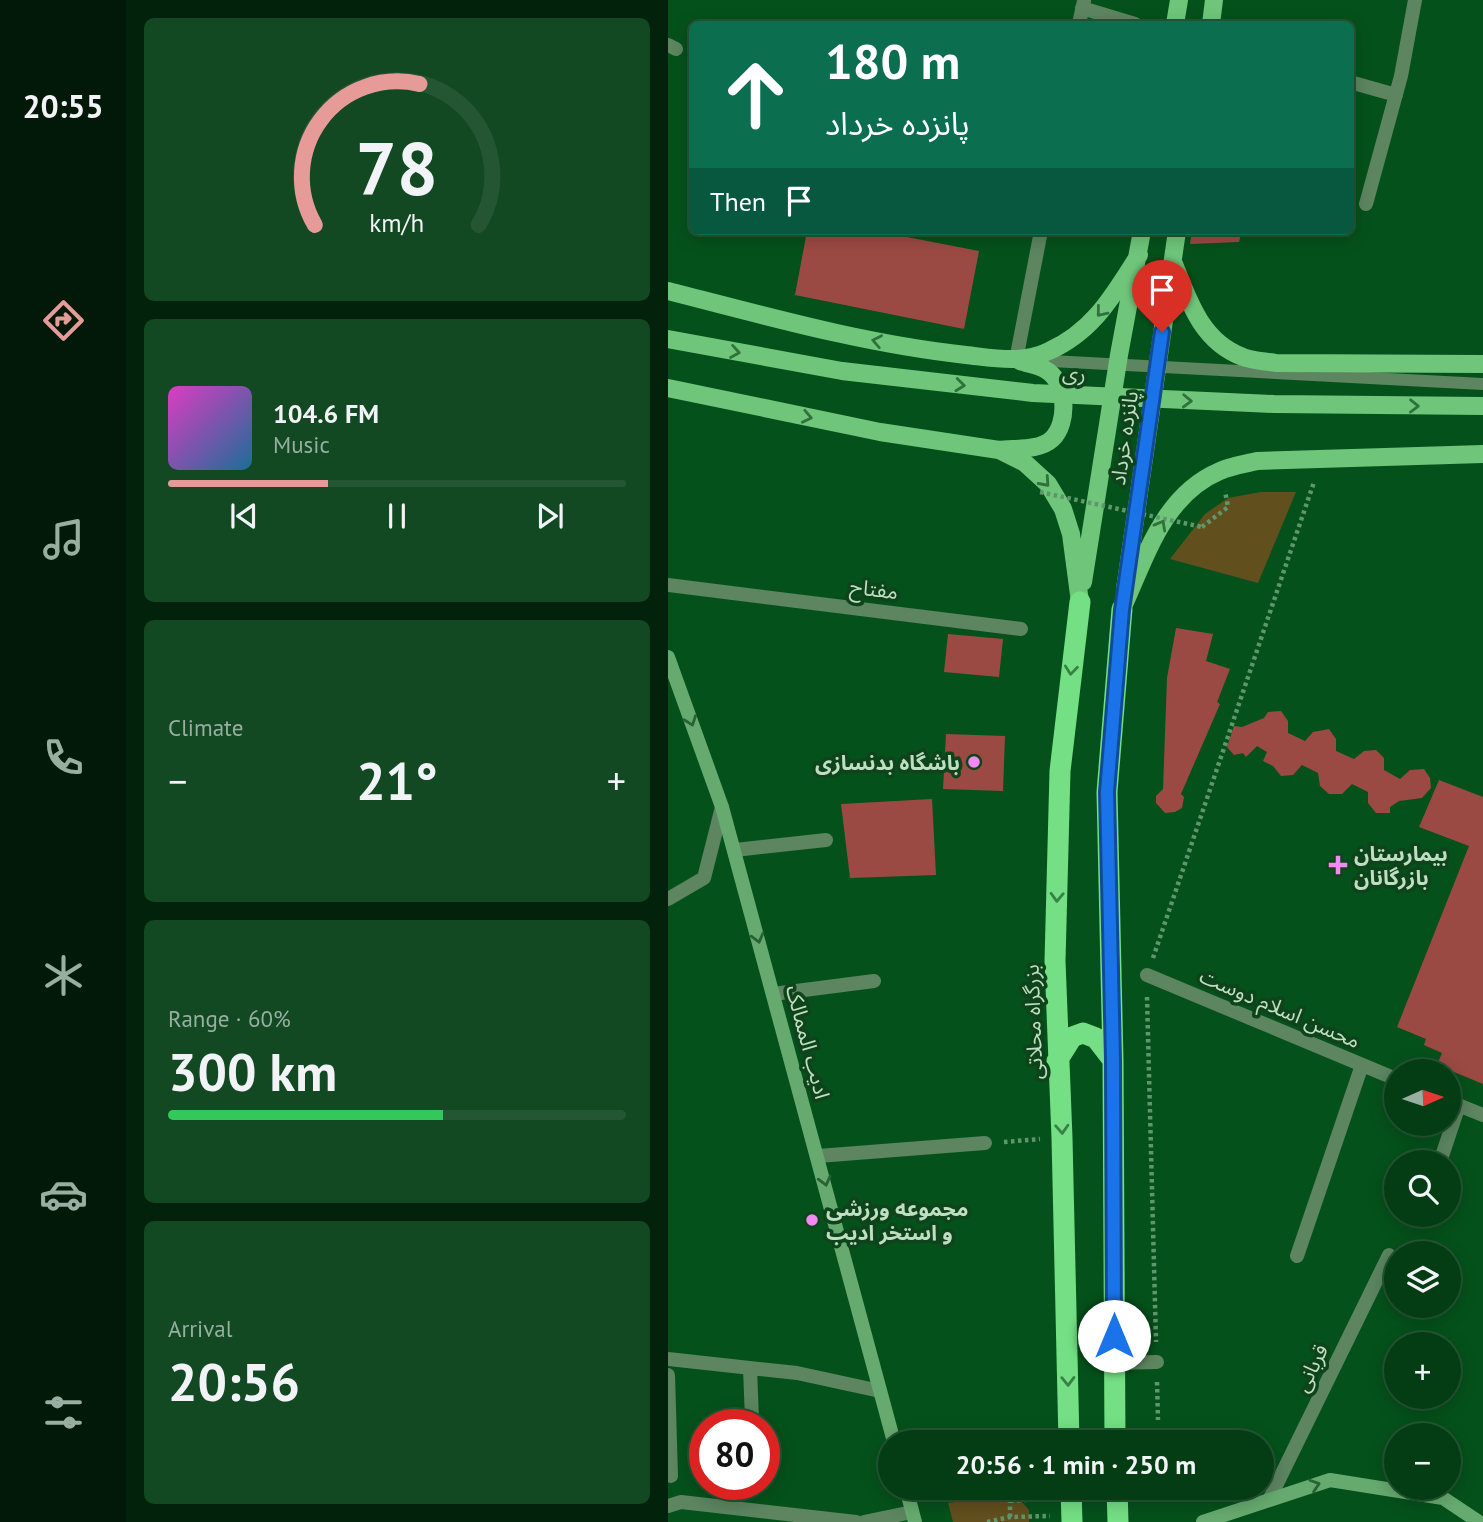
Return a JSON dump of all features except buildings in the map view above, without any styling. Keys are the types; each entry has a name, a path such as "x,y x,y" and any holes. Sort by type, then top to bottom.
{"highway":[{"name":"بزرگراه محلاتی","path":"1069,1430 1055,961 1060,771 1080,602"},
{"path":"1115,1430 1113,1060 1107,792 1122,610"},
{"path":"1057,1060 1072,1037 1083,1033 1096,1038 1113,1060"},
{"path":"1071,1500 1072,1519"},
{"path":"1117,1500 1118,1522"}],"main road":[{"path":"1176,21 1179,0"},
{"path":"1212,21 1215,0"},
{"name":"پانزده خرداد","path":"1080,602 1119,355 1142,235"},
{"name":"پانزده خرداد","path":"1122,610 1176,235"},
{"path":"1016,360 1052,350 1094,320 1139,255"},
{"path":"1172,261 1192,310 1213,341 1244,358 1276,363 1482,365"},
{"path":"668,291 824,331 927,351 1016,360 1046,370 1057,380 1064,404 1060,427 1051,440 1037,447 999,450 880,432 668,388"},
{"name":"ری","path":"668,339 842,371 1033,393 1274,404 1482,406"},
{"path":"999,450 1025,463 1048,484 1063,509 1070,534 1080,602"},
{"path":"1122,610 1169,511 1186,491 1222,470 1257,461 1482,454"},
{"name":"ادیب الممالک","path":"668,657 722,807 891,1430"},
{"path":"1274,1498 1330,1480 1443,1499 1481,1522"},
{"path":"909,1500 914,1517"},
{"path":"1203,1522 1269,1500"}],"street":[{"path":"1366,204 1397,95 1415,0"},
{"path":"1083,4 1127,21"},
{"path":"1354,83 1397,95"},
{"path":"1016,360 1040,235"},
{"name":"مفتاح","path":"668,584 1021,629"},
{"path":"668,900 704,878 722,807"},
{"path":"734,850 826,840"},
{"name":"محسن اسلام دوست","path":"1147,975 1384,1074"},
{"path":"773,994 874,981"},
{"path":"1297,1256 1362,1065"},
{"path":"1461,1106 1482,1115"},
{"path":"818,1156 985,1143"},
{"name":"قربانی","path":"1274,1490 1384,1265"},
{"path":"668,1359 797,1373 880,1391"},
{"path":"1114,1363 1157,1362"},
{"path":"750,1368 752,1409"},
{"path":"668,1376 671,1476"},
{"path":"668,1506 681,1502 856,1522"},
{"path":"864,1522 914,1517"}],"lane":[{"path":"993,357 1482,384"}],"path":[{"path":"1158,1420 1147,975 1322,458"},
{"path":"1040,492 1202,527 1227,507"},
{"path":"985,1143 1062,1138"},
{"path":"1010,1517 1010,1501 1022,1500"},
{"path":"986,1522 1010,1517 1072,1519"}],"shaded area":[{"path":"1261,492 1296,492 1258,583 1170,559 1205,514 1228,498"},
{"path":"1020,1500 1029,1510 1029,1522 953,1522 948,1503"}],"place":[{"name":"باشگاه بدنسازی","path":"974,762"},
{"name":"بیمارستان بازرگانان","path":"1338,865"},
{"name":"مجموعه ورزشی و استخر ادیب","path":"812,1220"}],"route":[{"path":"1114,1336 1113,1060 1107,792 1122,610 1162,332"}]}
